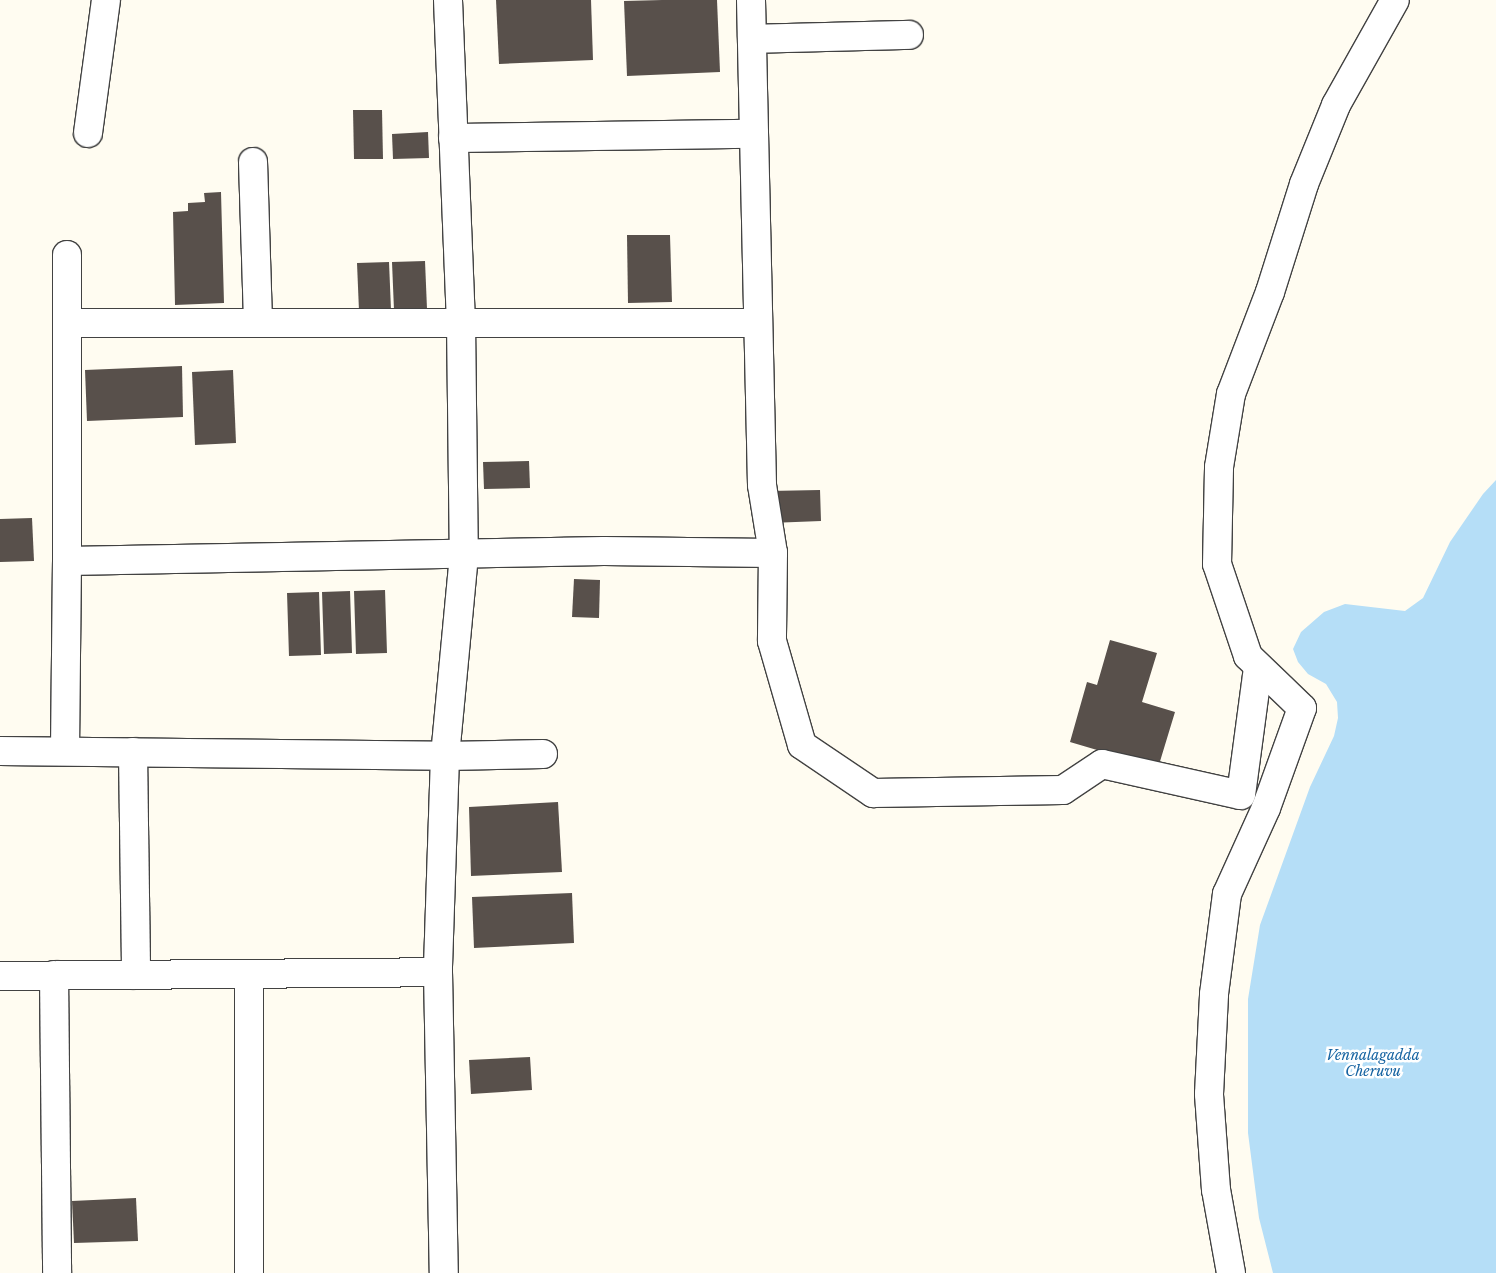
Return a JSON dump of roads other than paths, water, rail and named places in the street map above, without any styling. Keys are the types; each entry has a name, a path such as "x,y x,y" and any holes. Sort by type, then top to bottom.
{"street":[{"path":"88,134 106,0"},
{"path":"444,1273 438,972 445,756 464,554 461,322 448,0"},
{"path":"751,0 762,485 773,553 772,642 802,745 873,793 1063,790 1102,764 1241,795 1258,667"},
{"path":"1231,1273 1216,1190 1209,1094 1214,994 1227,894 1266,808 1302,708 1248,656 1217,564 1219,466 1230,394 1270,292 1304,184 1336,105 1395,0"},
{"path":"752,39 909,34"},
{"path":"453,138 754,134"},
{"path":"253,162 258,321"},
{"path":"64,751 67,561 67,255"},
{"path":"67,323 258,321 758,323"},
{"path":"67,561 604,551 773,553"},
{"path":"0,751 445,756 544,754"},
{"path":"133,752 136,975"},
{"path":"0,976 438,972"},
{"path":"249,974 249,1273"},
{"path":"54,976 57,1273"}],"water":[{"name":"Vennalagadda Cheruvu","path":"1496,480 1496,1273 1273,1273 1259,1218 1248,1133 1248,999 1260,925 1310,787 1334,736 1338,718 1337,702 1326,684 1308,674 1298,662 1293,649 1301,632 1324,612 1345,604 1405,611 1423,598 1450,542 1483,494"}]}
